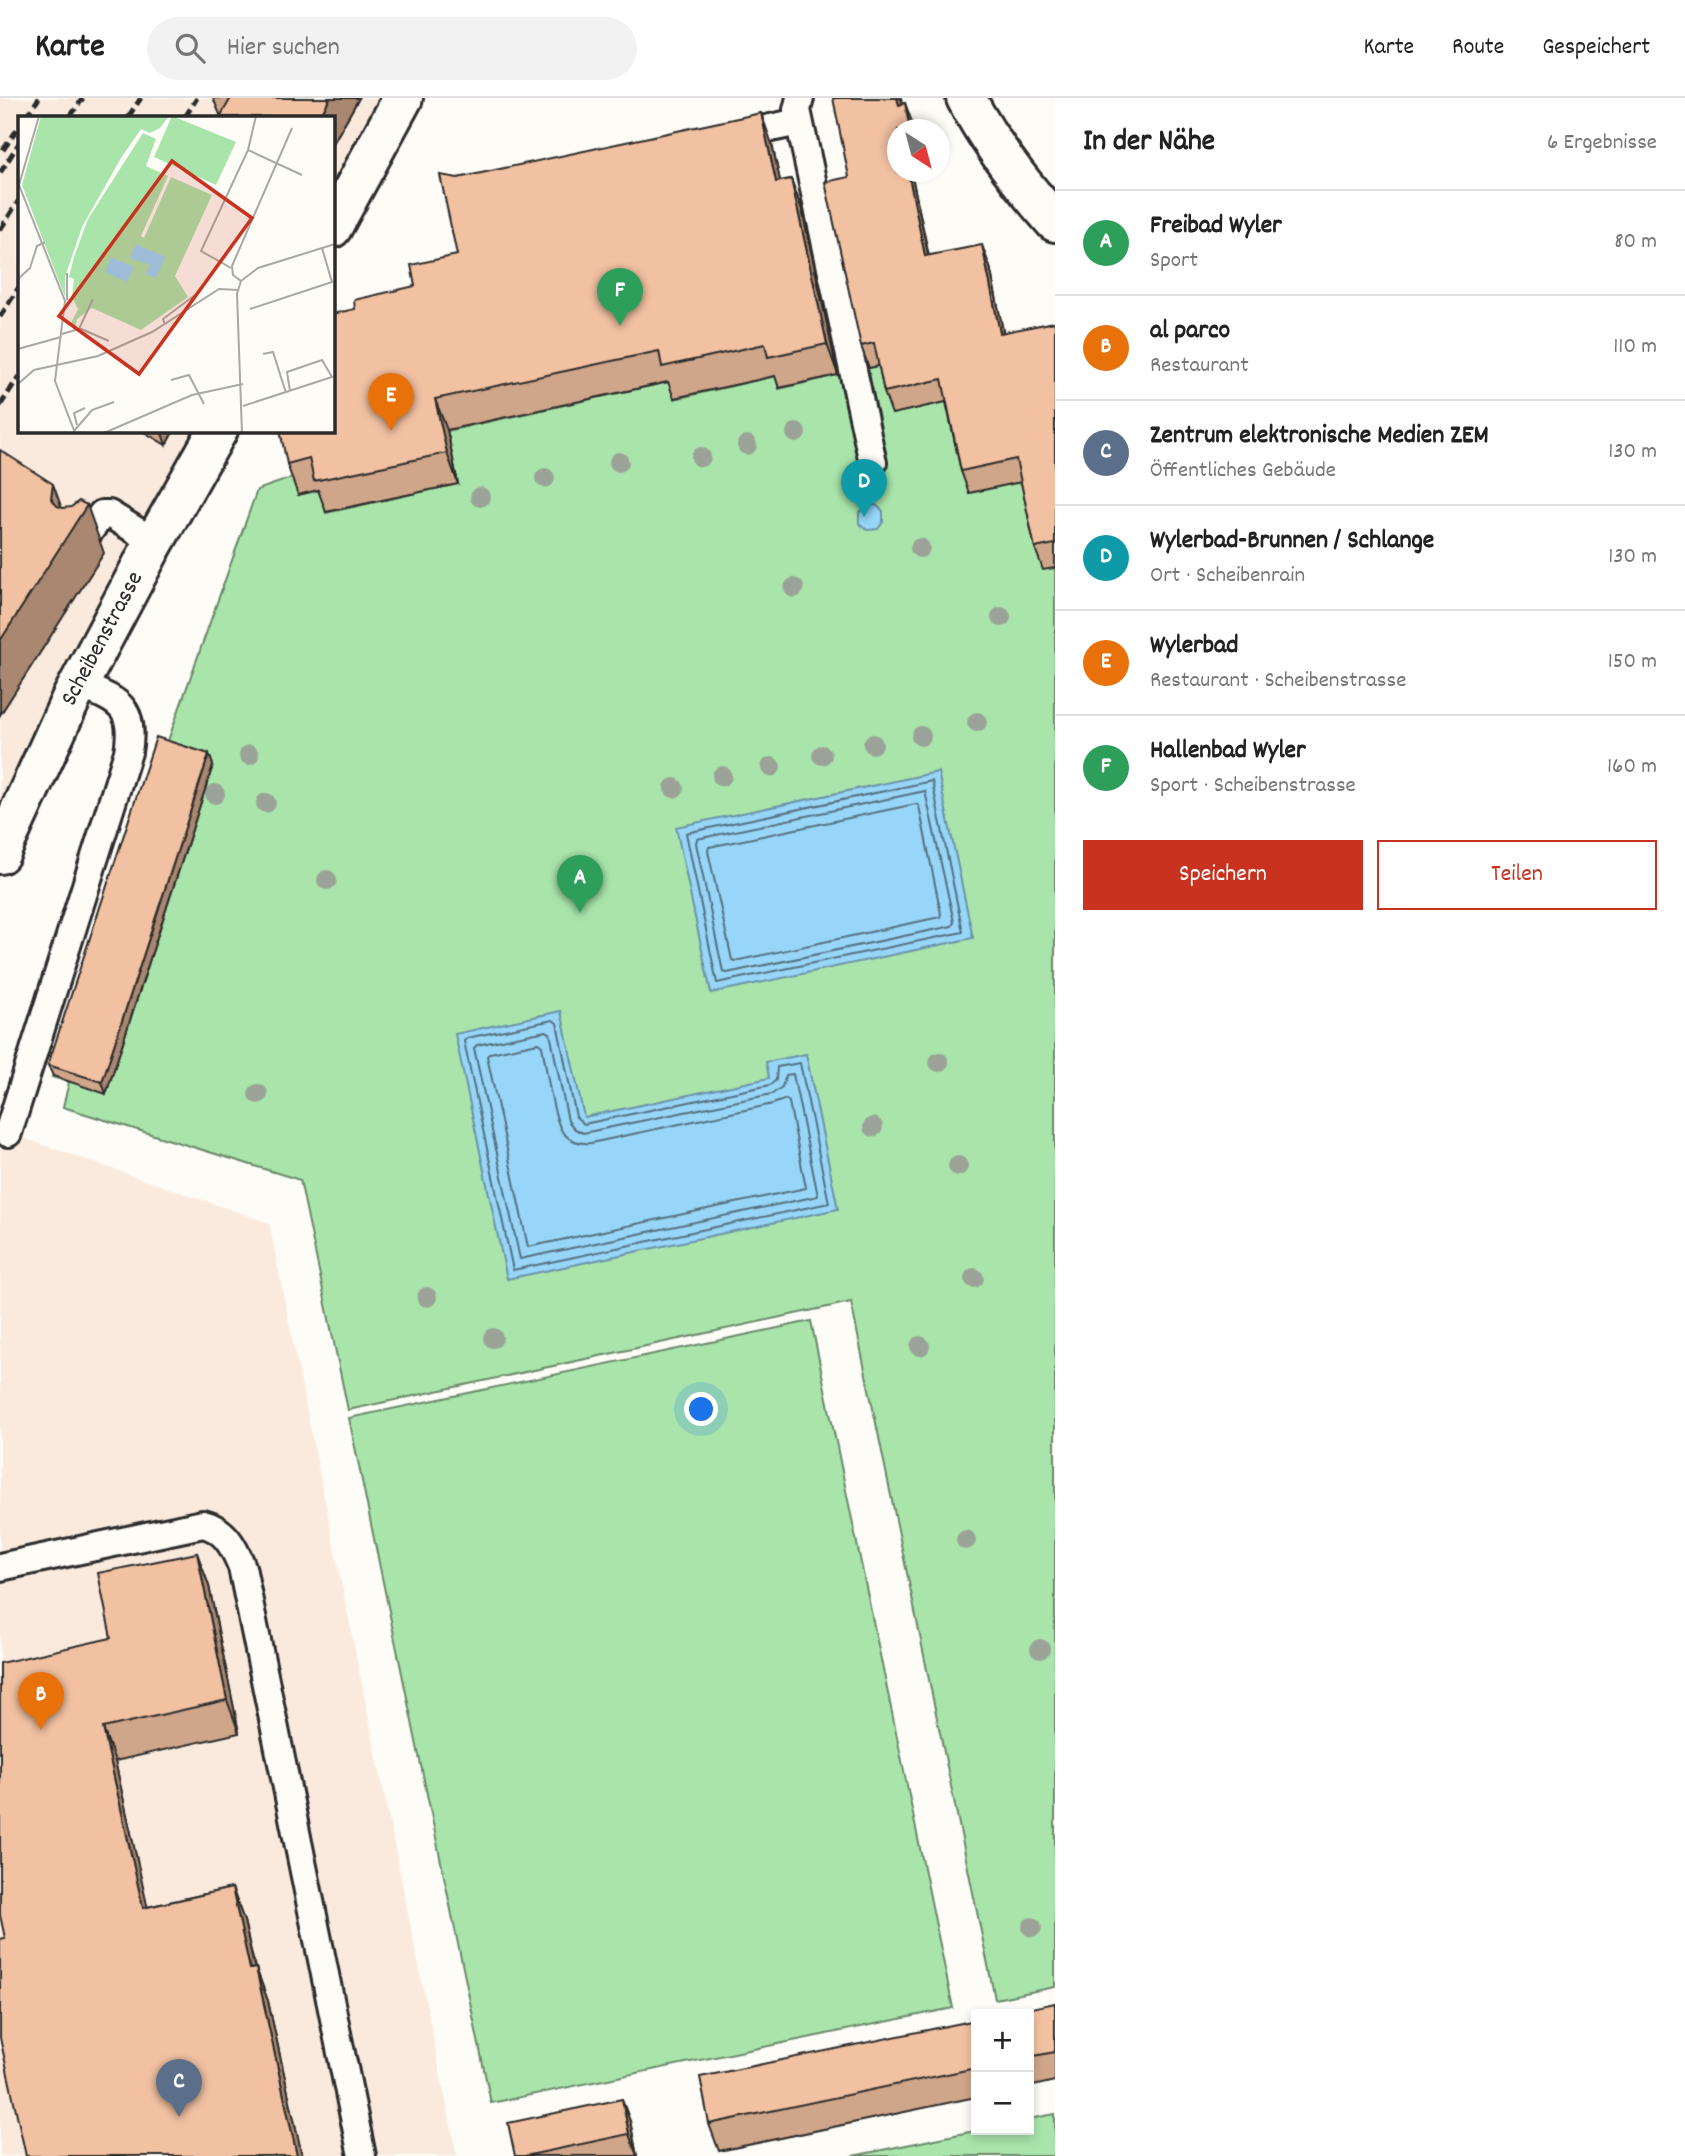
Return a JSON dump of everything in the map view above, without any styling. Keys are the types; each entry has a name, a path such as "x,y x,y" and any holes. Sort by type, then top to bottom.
{"street":[{"path":"334,224 403,98"},
{"path":"966,98 980,126 1007,166 1055,222"},
{"name":"Scheibenstrasse","path":"0,854 79,684 217,432"}],"lane":[{"path":"706,142 800,110 873,463"},
{"path":"83,540 102,514 109,513 155,542"},
{"path":"8,1133 128,752 132,731 128,716 116,700 79,684"},
{"path":"0,1567 203,1524 222,1532 230,1543 242,1567 362,2156"}],"shaded area":[{"path":"0,98 403,98 334,226 334,116 18,116 18,432 217,432 0,854"},
{"path":"0,1130 269,1223 457,2156 0,2156"}],"green space":[{"path":"872,98 901,98 906,119 887,119 887,182 913,182 933,278 990,267 1008,355 1055,346 1055,1987 995,1999 851,1302 348,1410 300,1180 63,1107 69,1082 52,1077 160,748 165,749 257,490 294,477 298,495 321,490 326,513 458,484 447,431 669,382 674,399 776,376 779,389 822,379 789,224 850,208"},
{"path":"811,1321 953,2008 491,2103 349,1418"},
{"path":"1055,2114 1055,2156 853,2156 971,2132 971,2135 1034,2135 1034,2118"}],"water":[{"path":"868,505 876,505 883,511 883,522 878,529 867,530 859,523 859,513"},
{"path":"938,772 973,938 711,993 676,827"},
{"path":"561,1011 584,1117 769,1078 766,1062 806,1054 838,1209 507,1279 455,1034"}],"building":[{"path":"231,98 330,98 321,116 221,116"},
{"path":"833,98 897,98 899,105 905,103 908,119 887,119 887,182 910,182 925,256 982,245 1000,333 1055,322 1055,544 1035,548 1016,459 961,471 942,379 884,392 874,343 861,346 825,182 849,177"},
{"path":"761,113 776,182 791,179 827,344 768,357 765,344 662,367 659,351 435,399 447,453 314,481 309,458 287,464 280,432 334,432 334,314 355,309 354,300 415,286 411,265 457,255 440,175 458,178"},
{"path":"0,450 53,484 51,498 57,506 71,507 79,501 87,505 0,641"},
{"path":"156,737 209,754 102,1082 48,1065"},
{"path":"197,1553 227,1700 103,1728 143,1908 232,1888 250,1969 256,1968 297,2156 26,2156 0,2038 0,1939 5,1938 0,1915 0,1663 111,1638 98,1573"},
{"path":"1055,2003 1055,2052 1034,2056 1034,2009 1027,2009"},
{"path":"971,2021 971,2069 709,2124 700,2077"},
{"path":"622,2099 629,2134 515,2156 508,2123"}],"railway":[{"path":"27,116 39,98"},
{"path":"71,116 83,98"},
{"path":"129,116 141,98"},
{"path":"186,116 197,98"},
{"path":"3,150 18,128"},
{"path":"0,173 18,145"},
{"path":"0,230 18,202"},
{"path":"0,317 18,289"},
{"path":"0,406 18,378"}],"place":[{"name":"Hallenbad Wyler","path":"620,326"},
{"name":"Wylerbad","path":"391,431"},
{"name":"Wylerbad-Brunnen / Schlange","path":"864,517"},
{"name":"Freibad Wyler","path":"580,913"},
{"name":"al parco","path":"41,1730"},
{"name":"Zentrum elektronische Medien ZEM","path":"179,2117"}]}
